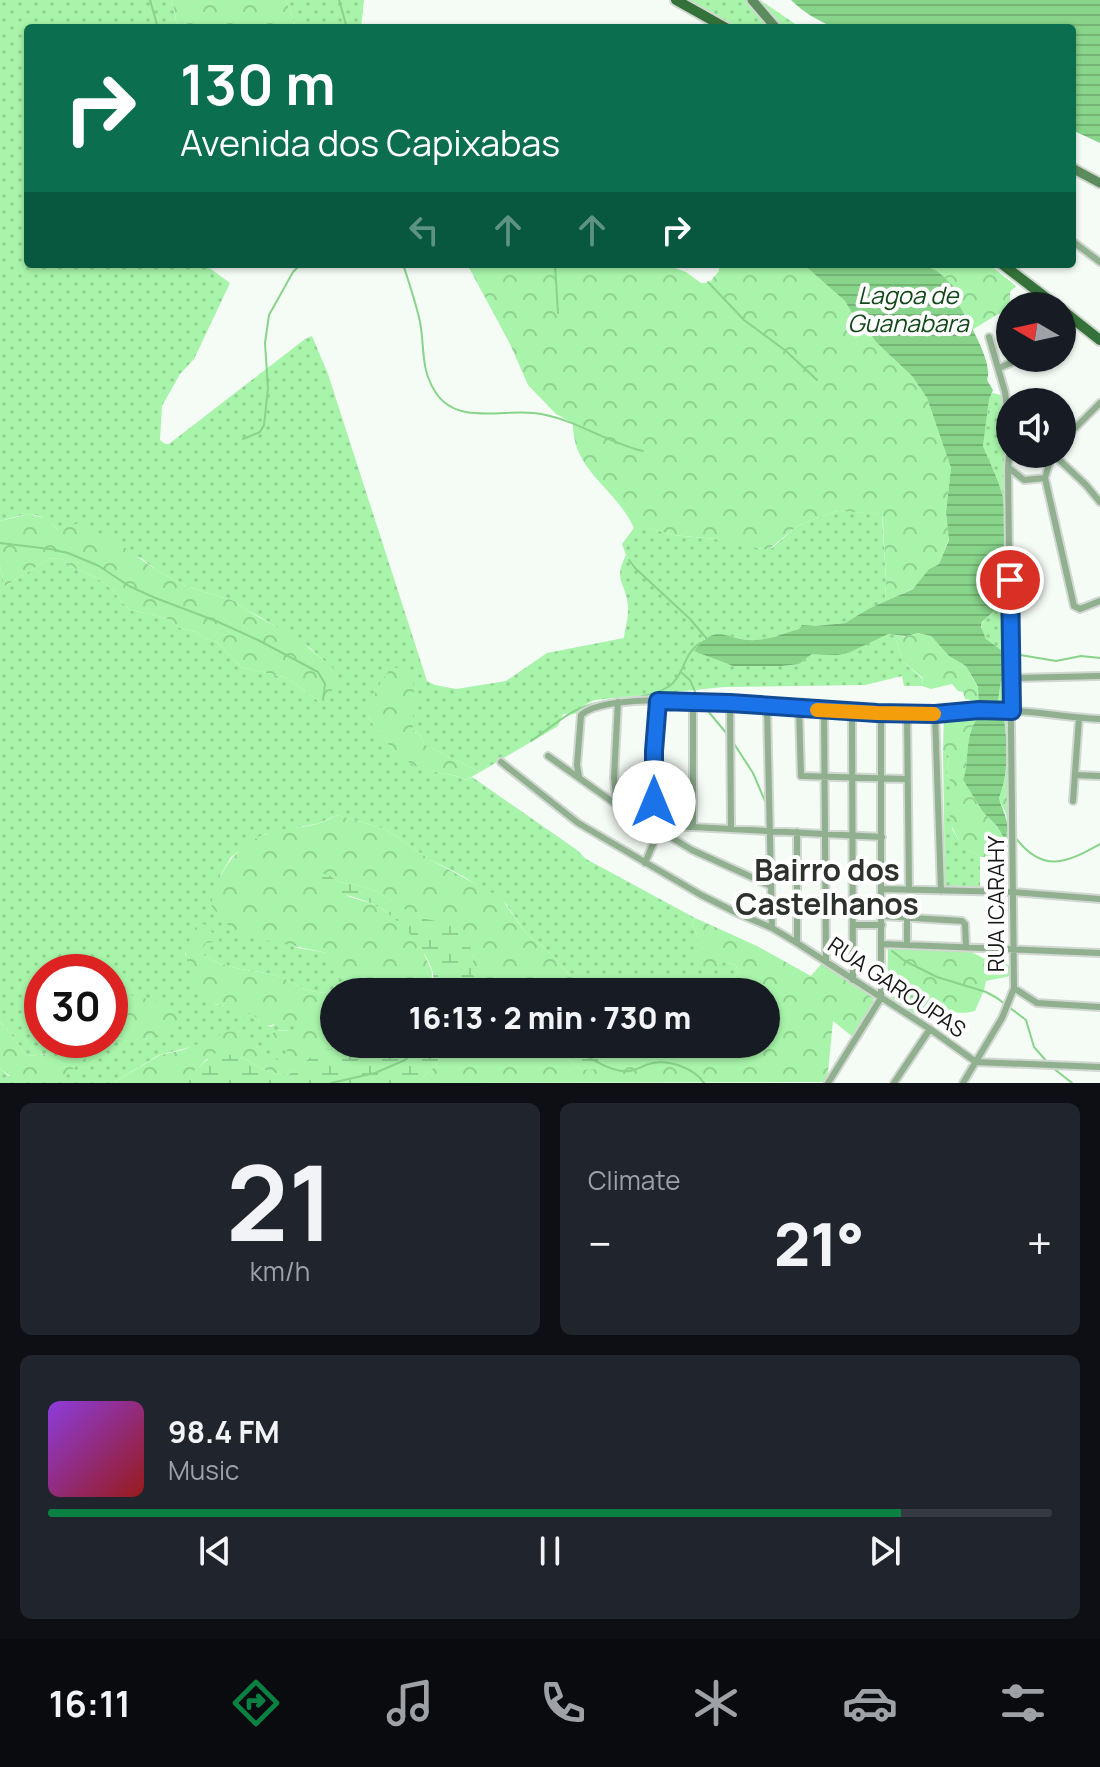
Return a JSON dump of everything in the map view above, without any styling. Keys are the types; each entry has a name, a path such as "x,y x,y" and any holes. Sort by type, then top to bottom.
{"main road":[{"path":"676,0 719,24"},
{"path":"1007,268 1039,292"},
{"path":"1076,321 1100,340"}],"street":[{"path":"752,0 773,24"},
{"path":"1076,170 1100,183"},
{"path":"1076,244 1100,262"},
{"path":"989,337 996,359"},
{"path":"1076,427 1100,403"},
{"path":"1091,412 1100,420"},
{"path":"1008,468 1024,480 1045,478"},
{"name":"RUA ICARAHY","path":"963,1083 1002,1018 1014,988 1008,468"},
{"path":"1048,468 1045,478 1074,606 1080,609 1100,601"},
{"path":"1067,468 1100,502"},
{"path":"1012,678 1099,676"},
{"path":"645,863 657,829 654,751 658,701"},
{"path":"693,701 693,827"},
{"path":"579,777 581,715 618,702 693,701 907,714 1012,711 1100,719"},
{"path":"617,805 614,778 618,702"},
{"path":"730,703 731,829"},
{"path":"767,706 772,928"},
{"path":"799,709 800,774 803,777 906,779"},
{"path":"824,710 826,961"},
{"path":"852,712 853,980"},
{"path":"829,1081 881,998 881,713"},
{"path":"907,714 909,890"},
{"path":"935,714 941,891"},
{"path":"1073,801 1079,718"},
{"path":"548,756 657,829 720,864 771,886"},
{"name":"RUA GAROUPAS","path":"501,762 578,823 714,902 797,943 976,1062 1100,1067"},
{"path":"1076,775 1100,776"},
{"path":"657,829 693,827 882,837"},
{"path":"797,832 797,943"},
{"path":"882,889 1014,892 1100,899"},
{"path":"882,916 962,921 965,924 966,947"},
{"path":"907,917 907,944"},
{"path":"854,925 882,925"},
{"path":"882,944 1100,953"},
{"path":"1014,988 1037,1003 1100,1007"},
{"path":"894,1083 930,1029"}],"green space":[{"path":"0,0 171,0 176,24 24,24 24,268 209,268 230,283 194,359 180,374 162,406 160,440 169,444 312,336 328,374 427,681 456,689 506,681 547,653 624,638 628,609 620,576 626,555 622,544 634,528 746,544 761,549 772,548 797,526 831,513 882,514 885,598 889,600 845,623 802,626 760,640 723,635 704,639 708,656 733,666 782,666 799,664 812,654 845,653 886,634 904,636 896,641 903,662 923,679 922,686 904,686 902,676 865,685 724,687 595,700 580,707 579,712 563,714 558,726 480,772 425,745 419,733 413,732 412,705 368,716 389,744 409,762 422,769 466,780 472,777 586,859 695,918 692,923 700,943 724,962 735,965 739,971 733,978 572,978 526,933 506,904 385,829 337,815 320,823 265,834 231,857 220,876 291,945 328,953 344,978 320,978 320,992 316,992 278,976 218,963 201,953 206,943 196,926 185,954 215,1004 230,1007 235,1013 253,1013 258,1021 271,1027 284,1022 297,1027 291,1031 278,1030 289,1055 282,1064 243,1034 159,1055 113,1083 0,1083 0,1068 8,1076 73,1058 128,1058 128,1037 147,1039 128,1000 128,954 24,954 24,1052 0,1022 0,566 5,586 49,559 60,558 97,578 114,591 130,610 168,619 180,628 217,642 241,667 287,678 320,702 337,678 332,668 310,648 235,601 188,587 159,572 141,558 57,529 37,515 0,521"},
{"path":"171,0 286,0 295,24 176,24"},
{"path":"286,0 364,0 361,24 295,24"},
{"path":"688,0 760,0 795,24 728,24"},
{"path":"469,268 674,268 701,283 709,283 719,268 808,268 845,301 876,342 912,376 927,398 951,468 946,512 949,539 939,564 929,569 916,587 889,600 885,598 883,522 882,515 878,514 831,513 797,526 768,550 715,539 673,535 649,528 634,528 617,501 587,467 575,440 573,423 556,414 528,385"},
{"path":"931,268 994,268 1016,286 1010,292 996,292 996,315 972,330 948,286 958,294 948,280"},
{"path":"992,393 996,394 996,468 1008,468 1008,702 998,700 1006,673 1006,656 989,642 982,629 983,622 1003,594 1001,569 1006,556 1007,533 1003,497 983,446"},
{"path":"29,514 47,519 57,529 80,523 121,545 159,572 188,587 235,601 298,639 333,668 337,678 327,702 320,702 287,678 241,667 217,642 203,638 196,632 180,628 168,619 130,610 114,591 97,578 60,558 49,559 5,586 0,566 0,521"},
{"path":"917,633 931,636 949,656 966,666 978,688 978,701 965,699 963,692 952,684 931,689 922,686 923,678 903,662 896,641"},
{"path":"392,667 405,669 412,674 413,732 419,733 425,745 480,772 466,780 423,769 409,763 383,738 368,716 377,690"},
{"path":"944,714 979,714 969,738 963,780 1004,838 1007,817 999,798 1007,758 1004,716 1009,717 1007,793 1010,853 980,857 964,850 950,823 949,756 943,751"},
{"path":"943,751 949,756 947,770 952,829 965,850 980,857 980,887 945,886"},
{"path":"337,815 385,829 429,859 500,897 526,933 572,978 474,978 470,974 474,954 448,925 405,910 378,892 339,882 329,875 330,889 376,905 402,923 422,949 432,978 343,978 327,953 236,934 211,906 219,880 232,858 263,835 322,822"},
{"path":"320,873 329,875 339,882 378,892 427,919 458,926 474,954 471,973 476,978 433,978 424,954 409,933 391,916 373,904 320,886 315,878"},
{"path":"695,918 757,946 811,976 824,961 873,995 874,1006 853,1037 833,1021 827,1082 417,1083 438,1063 439,1058 566,1058 582,1070 592,1058 780,1058 780,978 733,978 739,971 735,965 724,962 712,969 702,965 694,951 700,943 692,923"},
{"path":"204,924 220,941 206,943 201,953 209,959 278,976 320,992 320,1053 288,1075 271,1073 240,1057 207,1059 179,1083 113,1083 160,1055 183,1050 227,1032 243,1034 282,1063 283,1058 289,1055 285,1045 278,1051 273,1049 268,1044 269,1039 273,1033 291,1031 296,1027 288,1023 263,1025 253,1013 238,1019 230,1007 211,1003 196,992 186,949 196,926"},
{"path":"888,947 968,950 983,958 1001,960 1011,967 1010,976 986,981 975,1011 956,1012 930,1002 917,1015 887,995"},
{"path":"128,995 156,1002 182,1020 149,1038 128,1038"},
{"path":"0,1022 24,1052 24,1058 86,1058 59,1077 33,1081 19,1079 0,1068"},
{"path":"217,1052 240,1057 271,1073 288,1075 320,1052 320,1058 439,1058 438,1063 417,1083 179,1083"},
{"path":"566,1058 598,1058 601,1062 601,1069 582,1070"}],"water":[{"path":"791,0 1100,0 1100,143 1076,132 1076,24 827,24"},
{"name":"Lagoa de Guanabara","path":"808,268 931,268 958,292 959,295 948,286 986,359 987,380 993,390 983,446 1003,497 1007,533 1006,556 1001,569 1005,581 1002,597 981,627 986,639 1006,656 1005,675 998,700 1003,710 1006,744 1005,777 999,798 1007,823 1004,838 963,780 971,730 979,717 978,687 966,666 949,656 931,636 888,634 848,653 812,654 799,664 782,666 733,666 694,651 709,636 716,634 756,640 799,629 802,625 845,623 913,589 929,569 939,564 949,540 946,512 951,468 927,398 912,376 876,342 845,301"}],"waterway":[{"path":"150,0 157,24"},
{"path":"339,0 346,24"},
{"path":"243,439 260,432 264,425 268,388 265,343 269,315 297,268"},
{"path":"404,268 420,322 427,375 445,403 456,409 481,414 522,412 548,415 643,451"},
{"path":"555,268 558,313"},
{"path":"708,282 744,320 786,351 817,380"},
{"path":"0,543 68,553 99,566 129,586 153,597 258,640 318,672 325,684 323,700"},
{"path":"629,560 707,639"},
{"path":"531,741 581,708 649,695 668,687 678,677 691,652 701,643"},
{"path":"1003,652 1056,661 1081,656 1100,658"},
{"path":"682,673 690,680 699,701"},
{"path":"703,705 727,734"},
{"path":"731,739 753,773 765,801"},
{"path":"1015,837 1035,856 1055,862 1100,844"},
{"path":"892,951 937,977 997,998 1026,1020 1034,1047 1048,1063"},
{"path":"331,1083 375,1073 407,1058"},
{"path":"589,1058 622,1071 653,1063 681,1066 704,1083"},
{"path":"1053,1068 1072,1083"}],"slow traffic":[{"path":"817,710 934,714"}],"district":[{"name":"Bairro dos Castelhanos","path":"827,888"}],"route":[{"path":"654,802 658,701 877,713 1012,711 1010,580"}]}
